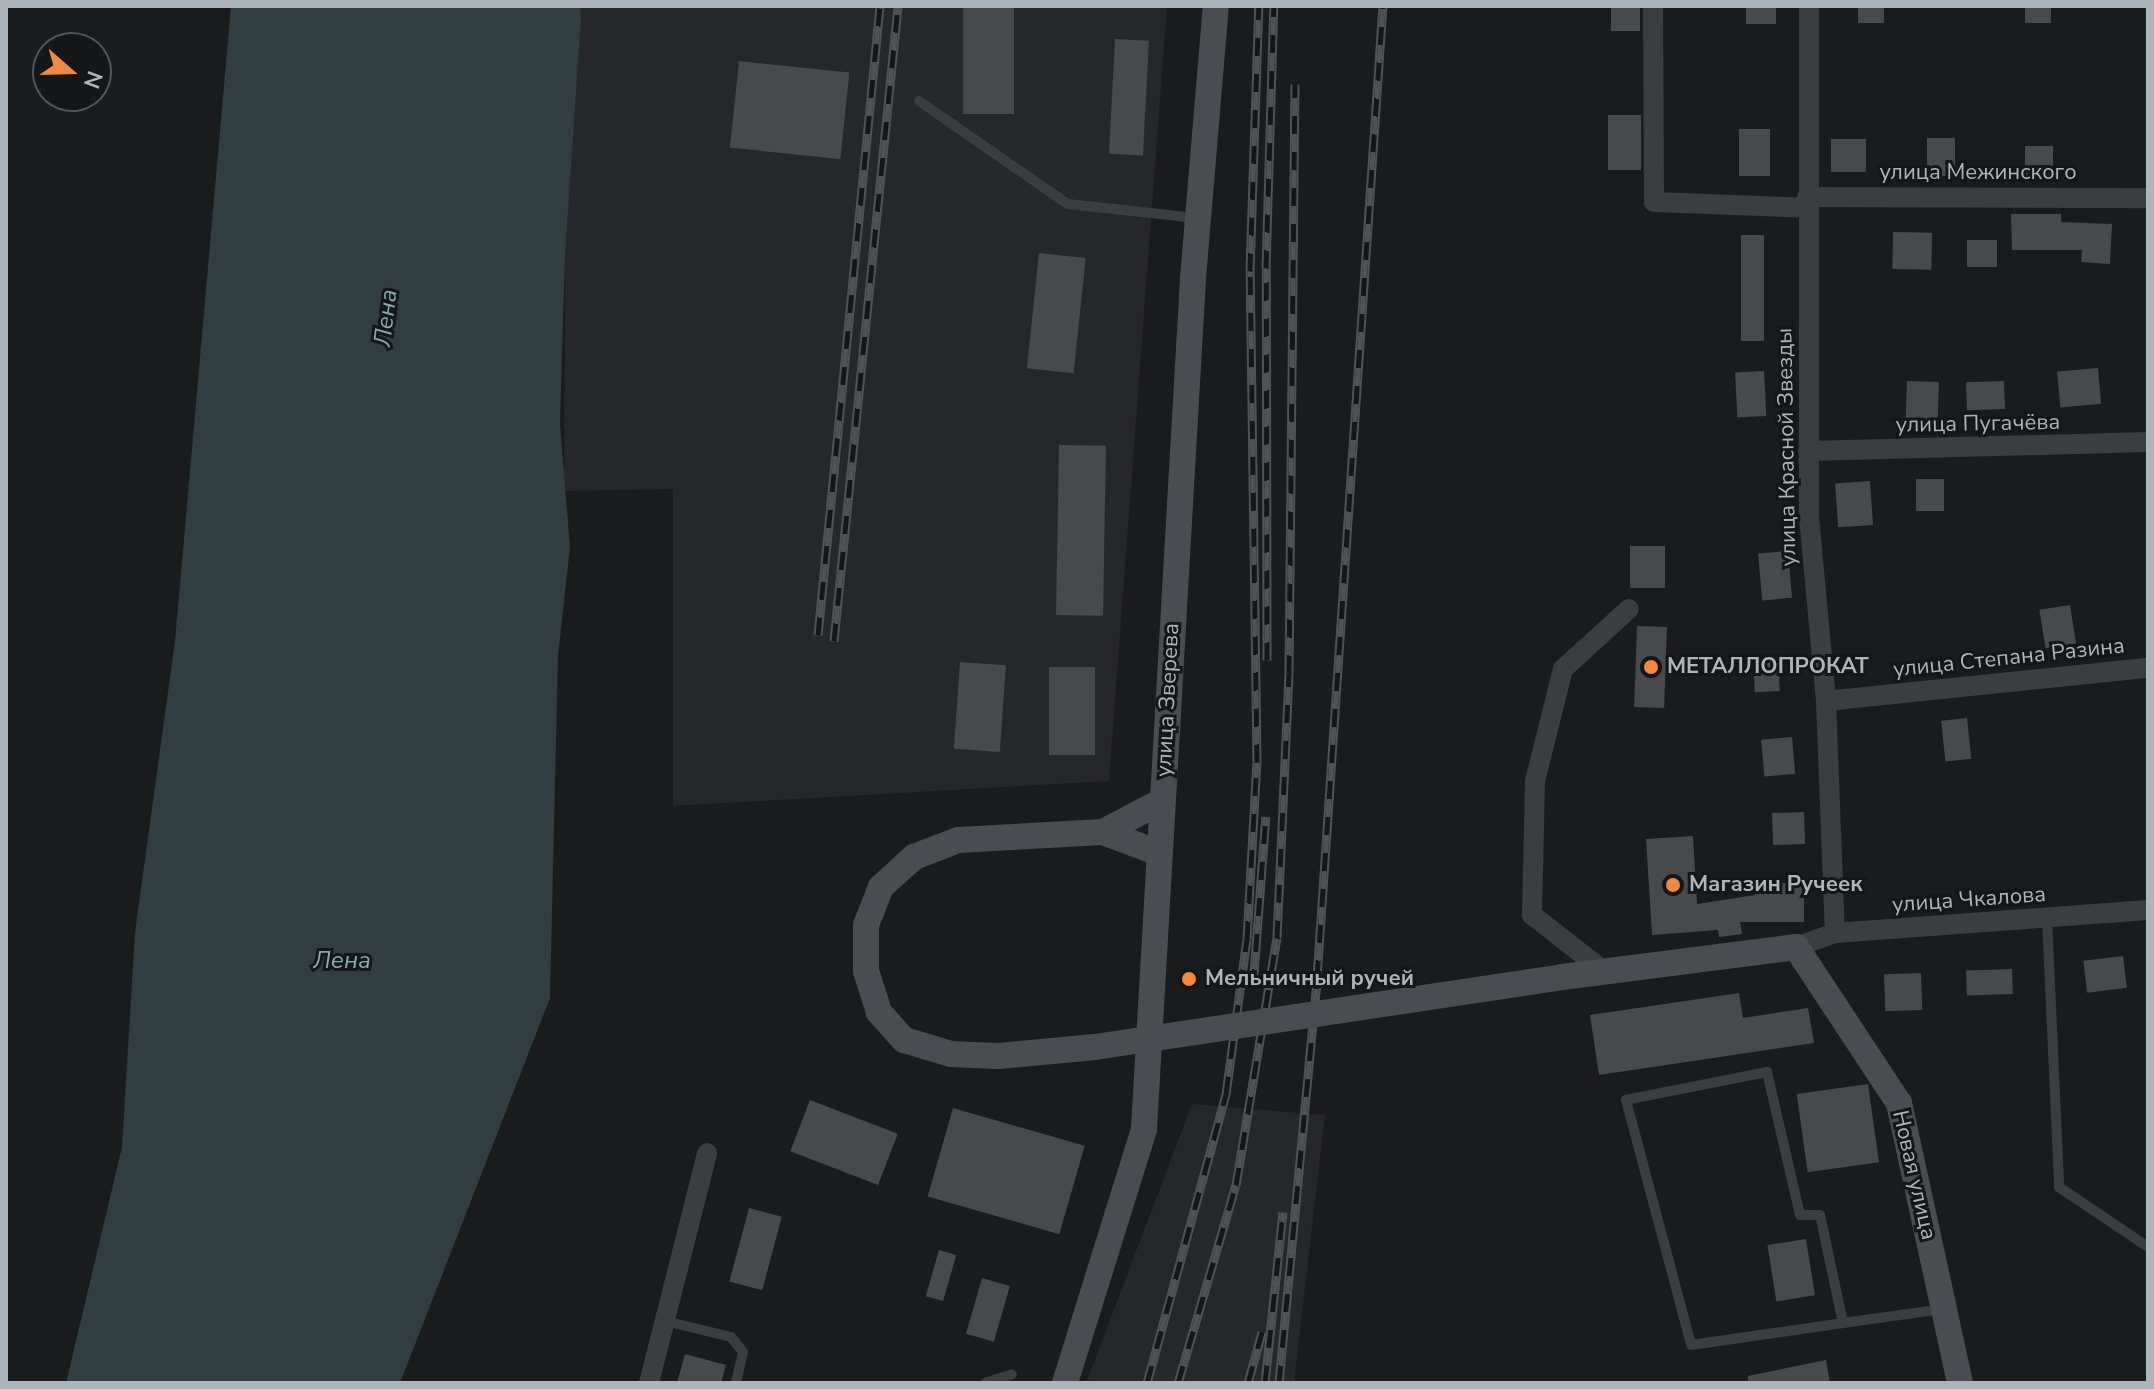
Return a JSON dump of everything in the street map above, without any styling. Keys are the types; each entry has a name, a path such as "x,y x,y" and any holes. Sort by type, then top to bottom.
{"street":[{"name":"улица Зверева","path":"1065,1383 1144,1129 1198,218 1216,6"},
{"name":"улица Межинского","path":"1653,6 1654,202 2148,198"},
{"name":"улица Красной Звезды","path":"1809,6 1808,451 1826,701 1835,933"},
{"name":"улица Пугачёва","path":"1808,451 2148,442"},
{"path":"1605,972 1532,915 1535,781 1563,669 1629,609"},
{"name":"улица Степана Разина","path":"1826,701 2148,668"},
{"path":"1103,832 1162,801"},
{"path":"1159,853 1103,832 958,840 914,857 881,887 866,925 866,971 874,998 904,1040 951,1054 998,1056 1095,1047 1562,977 1796,947"},
{"name":"улица Чкалова","path":"1796,947 1835,933 2148,910"},
{"name":"Новая улица","path":"1796,947 1899,1103 1960,1383"},
{"path":"649,1383 707,1153"}],"lane":[{"path":"919,101 1068,204 1198,218"},
{"path":"2047,918 2059,1187 2148,1247"},
{"path":"1843,1323 1820,1215 1800,1215 1767,1072 1626,1100 1691,1345 1944,1309"},
{"path":"665,1321 731,1337 743,1352 736,1383"},
{"path":"985,1383 1012,1374"}],"shaded area":[{"path":"580,6 1167,6 1109,781 673,806 673,489 564,491 565,256"},
{"path":"1192,1104 1325,1115 1294,1383 1086,1383"}],"water":[{"name":"Лена","path":"231,6 580,6 565,256 560,424 570,547 558,656 550,998 400,1383 66,1383 122,1147 135,932 175,641"}],"building":[{"path":"963,6 1014,6 1014,114 963,114"},
{"path":"1611,6 1640,6 1640,31 1611,31"},
{"path":"1746,6 1776,6 1776,24 1746,24"},
{"path":"1858,6 1884,6 1884,23 1858,23"},
{"path":"2025,6 2051,6 2051,23 2025,23"},
{"path":"1115,39 1149,41 1143,156 1109,154"},
{"path":"739,61 849,73 840,159 730,148"},
{"path":"1608,115 1641,115 1641,170 1608,170"},
{"path":"1739,129 1770,129 1770,176 1739,176"},
{"path":"1927,138 1955,138 1955,176 1927,176"},
{"path":"1831,139 1866,139 1866,172 1831,172"},
{"path":"2025,146 2053,146 2053,175 2025,175"},
{"path":"2011,214 2061,214 2061,222 2112,224 2110,264 2081,262 2082,250 2012,250"},
{"path":"1893,232 1932,233 1931,270 1892,269"},
{"path":"1741,235 1764,235 1764,341 1741,341"},
{"path":"1967,240 1997,240 1997,267 1967,267"},
{"path":"1039,253 1086,258 1074,373 1027,368"},
{"path":"2098,368 2101,404 2060,407 2057,372"},
{"path":"1764,371 1766,416 1737,417 1735,373"},
{"path":"1907,381 1939,382 1938,424 1906,423"},
{"path":"2004,381 2005,409 1967,410 1966,382"},
{"path":"1059,445 1106,446 1103,616 1056,615"},
{"path":"1916,479 1944,479 1944,511 1916,511"},
{"path":"1870,481 1873,525 1838,527 1835,483"},
{"path":"1630,546 1665,546 1665,588 1630,588"},
{"path":"1788,551 1792,598 1762,600 1758,554"},
{"path":"2070,605 2076,644 2045,648 2039,610"},
{"name":"МЕТАЛЛОПРОКАТ","path":"1637,626 1667,627 1664,708 1634,707"},
{"path":"1778,658 1780,691 1755,692 1753,659"},
{"path":"960,662 1006,665 1000,752 954,749"},
{"path":"1049,667 1095,667 1095,755 1049,755"},
{"path":"1967,718 1971,759 1945,761 1941,721"},
{"path":"1792,737 1795,774 1764,777 1761,740"},
{"path":"1804,812 1805,844 1773,845 1772,813"},
{"path":"1693,836 1697,904 1755,895 1755,883 1804,883 1804,922 1740,922 1742,934 1719,937 1718,930 1652,935 1646,839"},
{"path":"2123,956 2127,988 2087,993 2083,961"},
{"path":"2012,969 2013,994 1967,996 1966,971"},
{"path":"1921,973 1922,1010 1885,1011 1884,974"},
{"path":"1739,993 1743,1018 1808,1008 1814,1043 1599,1075 1590,1015"},
{"path":"1868,1084 1879,1162 1808,1172 1797,1094"},
{"path":"810,1100 898,1134 878,1185 790,1151"},
{"path":"953,1108 1085,1146 1059,1234 928,1196"},
{"path":"749,1208 782,1217 762,1290 729,1281"},
{"path":"1806,1239 1815,1295 1776,1301 1767,1245"},
{"path":"939,1250 956,1255 943,1301 926,1296"},
{"path":"982,1278 1010,1286 994,1342 966,1334"},
{"path":"685,1354 726,1365 721,1383 677,1383"},
{"path":"1826,1360 1830,1383 1748,1383 1748,1376"}],"railway":[{"path":"818,635 880,6"},
{"path":"834,641 898,6"},
{"path":"1147,1383 1226,1094 1247,939 1257,762 1250,271 1259,6"},
{"path":"1267,660 1266,268 1274,6"},
{"path":"1279,1383 1317,978 1383,6"},
{"path":"1178,1383 1236,1185 1277,938 1289,673 1295,84"},
{"path":"1253,987 1266,816"},
{"path":"1265,1383 1283,1212"},
{"path":"1248,1383 1262,1332"}],"place":[{"name":"МЕТАЛЛОПРОКАТ","path":"1651,667"},
{"name":"Магазин Ручеек","path":"1673,885"},
{"name":"Мельничный ручей","path":"1189,979"}]}
